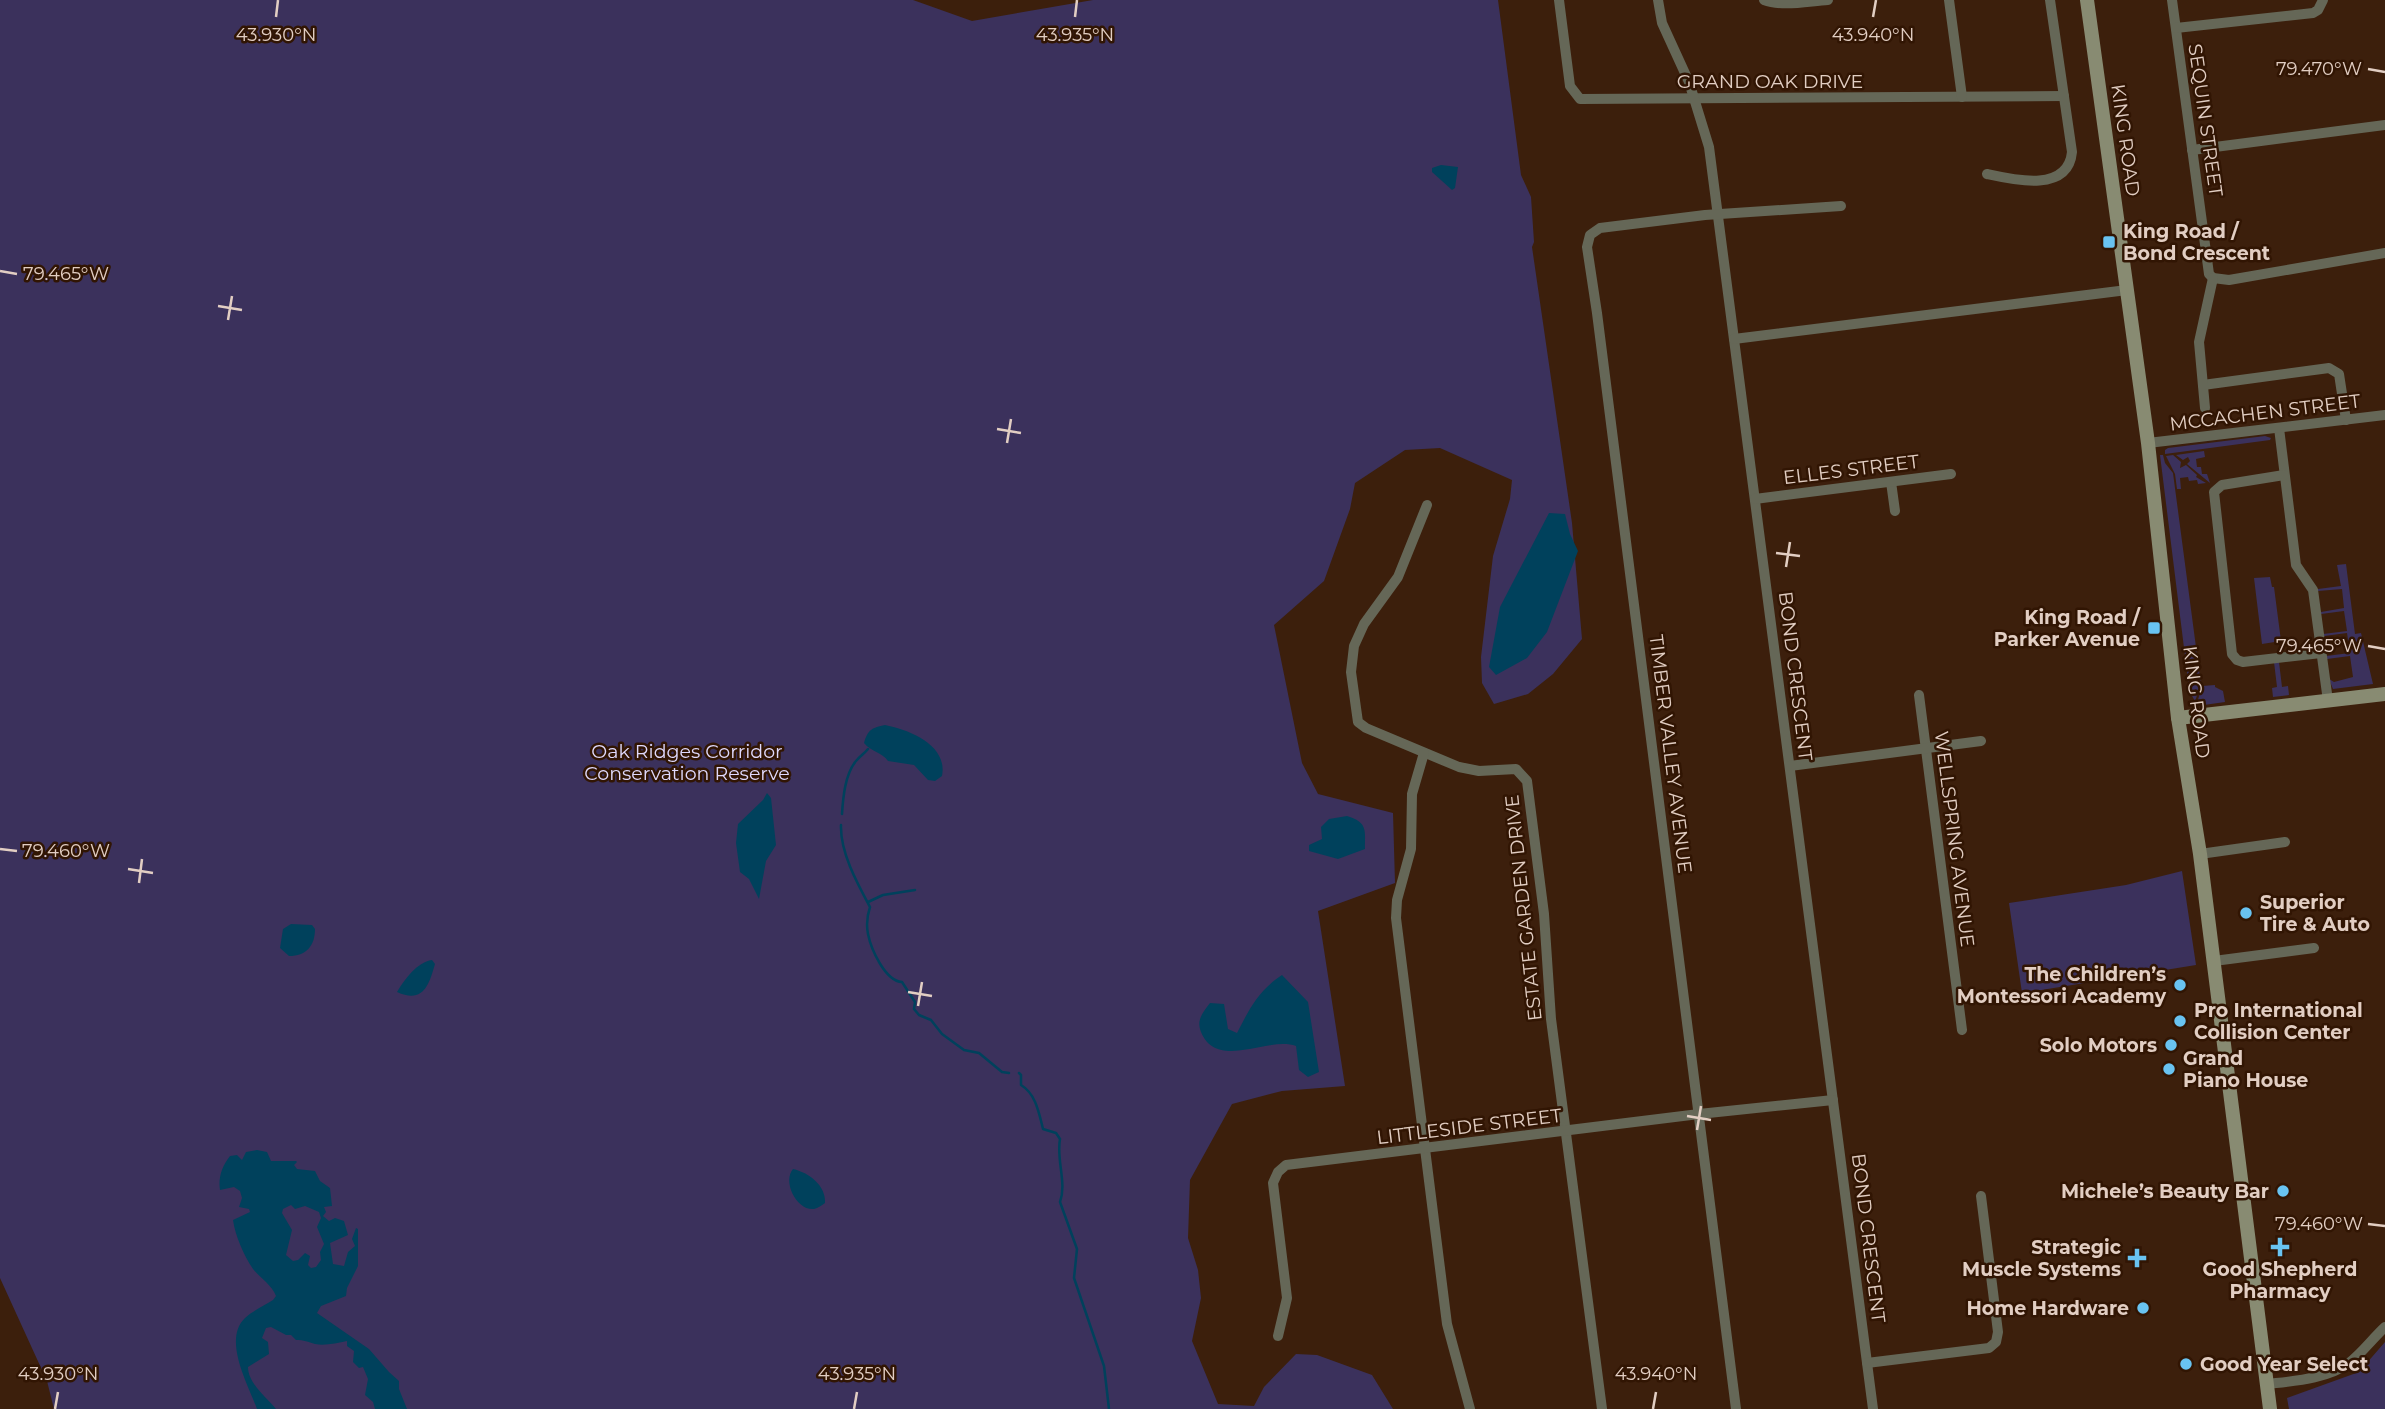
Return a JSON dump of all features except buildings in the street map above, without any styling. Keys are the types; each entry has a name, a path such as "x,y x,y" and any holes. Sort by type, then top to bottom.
{"main road":[{"name":"KING ROAD","path":"2087,0 2148,443 2178,718 2200,854 2270,1409"},
{"path":"2178,718 2385,694"}],"street":[{"name":"GRAND OAK DRIVE","path":"1559,0 1570,86 1580,99 2064,96"},
{"name":"BOND CRESCENT","path":"1658,0 1662,23 1695,99 1709,147 1873,1409"},
{"path":"1764,0 1828,0"},
{"path":"1950,0 1962,97"},
{"path":"1987,174 2020,181 2054,178 2070,165 2072,152 2050,0"},
{"name":"SEQUIN STREET","path":"2172,0 2209,274 2213,278"},
{"path":"2176,28 2313,13 2318,10 2323,0"},
{"path":"2192,150 2385,125"},
{"name":"TIMBER VALLEY AVENUE","path":"1737,1409 1587,247 1590,235 1600,228 1718,215 1841,206"},
{"path":"2205,408 2199,342 2213,278 2229,280 2385,253"},
{"path":"1734,339 2127,290"},
{"path":"2203,385 2335,369 2339,374 2346,420"},
{"name":"MCCACHEN STREET","path":"2148,443 2385,415"},
{"path":"2279,428 2296,565 2313,590 2328,701"},
{"name":"ELLES STREET","path":"1755,499 1951,474"},
{"path":"2284,475 2222,485 2214,492 2232,654 2235,659 2243,662 2321,653"},
{"path":"1891,482 1895,511"},
{"name":"ESTATE GARDEN DRIVE","path":"1427,505 1398,577 1358,634 1351,672 1357,715 1361,726 1468,770 1516,769 1527,780 1544,914 1551,1019 1602,1409"},
{"name":"WELLSPRING AVENUE","path":"1919,695 1962,1030"},
{"path":"1790,766 1980,741"},
{"path":"1424,753 1412,794 1411,849 1397,900 1396,918 1447,1324 1470,1409"},
{"path":"2200,854 2285,842"},
{"path":"2214,961 2314,948"},
{"name":"LITTLESIDE STREET","path":"1278,1336 1287,1298 1273,1183 1278,1172 1286,1165 1833,1100"},
{"path":"1867,1363 1989,1348 1996,1342 1998,1332 1981,1196"},
{"path":"2268,1384 2333,1371 2349,1363 2385,1327"}],"green space":[{"name":"Oak Ridges Corridor Conservation Reserve","path":"0,0 913,0 972,21 1093,0 1498,0 1521,175 1531,197 1532,247 1572,523 1582,639 1553,674 1528,694 1494,704 1482,683 1481,657 1493,556 1510,499 1512,480 1440,448 1405,450 1355,483 1350,509 1324,581 1274,625 1302,763 1318,794 1393,813 1395,883 1318,911 1345,1086 1282,1091 1232,1104 1190,1180 1188,1238 1198,1270 1201,1298 1192,1341 1218,1404 1254,1406 1264,1387 1296,1354 1317,1355 1372,1375 1393,1409 54,1409 47,1381 0,1278"},
{"path":"2265,436 2271,438 2270,440 2165,454 2168,448"},
{"path":"2204,451 2205,457 2196,459 2197,467 2201,467 2202,474 2207,474 2210,483 2187,464 2190,461 2188,457 2183,460 2176,455"},
{"path":"2160,455 2163,455 2165,463 2173,473 2201,685 2195,701 2190,696"},
{"path":"2173,455 2181,462 2180,468 2186,465 2196,477 2206,483 2189,481 2188,477 2180,478 2181,489 2177,489 2175,474 2166,456"},
{"path":"2346,564 2355,634 2361,633 2373,684 2333,689 2329,679 2334,682 2353,677 2350,656 2327,659 2326,656 2350,653 2347,633 2323,634 2347,631 2344,611 2321,612 2344,608 2342,589 2318,589 2341,586 2337,565"},
{"path":"2270,577 2274,587 2281,641 2262,644 2254,578"},
{"path":"2274,662 2279,662 2282,687 2288,686 2289,695 2273,697 2272,688 2277,687"},
{"path":"2215,685 2223,691 2225,702 2204,705 2197,703 2202,686"},
{"path":"2182,871 2196,965 2022,993 2009,903 2126,885"},
{"path":"2385,1342 2385,1409 2289,1409 2287,1398 2359,1372"}],"water":[{"path":"1441,165 1458,167 1455,188 1452,190 1432,172 1432,168"},
{"path":"1549,513 1565,514 1578,551 1547,632 1527,658 1496,675 1489,667 1500,607"},
{"path":"885,725 916,735 933,748 942,765 942,776 935,781 928,780 914,765 888,761 864,743 869,732"},
{"path":"767,793 771,798 776,845 766,861 759,899 749,879 740,872 736,843 738,824"},
{"path":"1347,816 1362,824 1365,849 1338,859 1309,851 1309,845 1322,839 1321,827 1329,819"},
{"path":"291,924 312,925 315,929 308,949 289,956 280,948 283,929"},
{"path":"432,960 435,964 424,990 413,996 397,992 416,968"},
{"path":"1282,975 1308,1002 1319,1072 1308,1077 1299,1070 1296,1046 1284,1044 1230,1051 1208,1043 1201,1032 1201,1016 1210,1003 1224,1004 1228,1029 1237,1033 1261,994"},
{"path":"246,1152 267,1152 271,1161 296,1161 294,1165 297,1169 315,1171 320,1181 330,1188 332,1206 324,1207 326,1212 323,1216 329,1221 335,1218 344,1221 348,1235 330,1243 333,1264 344,1266 348,1252 355,1246 352,1239 356,1228 358,1229 358,1266 346,1296 321,1306 317,1313 369,1349 399,1381 399,1389 407,1409 375,1409 373,1402 365,1395 368,1379 363,1367 359,1368 353,1362 354,1351 347,1346 347,1341 315,1344 296,1340 291,1335 271,1327 266,1328 262,1338 268,1342 269,1354 248,1367 254,1384 276,1409 257,1409 239,1363 236,1338 245,1318 276,1296 253,1269 238,1239 233,1220 250,1212 249,1209 239,1207 242,1198 240,1191 234,1187 220,1190 221,1172 230,1156 237,1155 242,1160","holes":["291,1205 295,1209 305,1206 319,1212 321,1218 317,1227 324,1244 320,1252 321,1260 316,1267 311,1268 308,1265 310,1256 305,1253 293,1261 286,1255 292,1230 282,1213 283,1209"]},
{"path":"793,1169 816,1181 823,1191 825,1203 814,1209 797,1201 789,1181"}],"waterway":[{"path":"842,814 849,773 868,749"},
{"path":"841,825 846,856 870,907 868,934 880,963 890,976 902,982 915,1002 914,1009 919,1015 931,1020 942,1034 964,1050 979,1053 1002,1072 1009,1073"},
{"path":"868,902 883,895 915,890"},
{"path":"1019,1073 1021,1085 1030,1093 1036,1104 1043,1129 1056,1133 1060,1139 1060,1202 1077,1249 1074,1278 1104,1366 1109,1409"}],"place":[{"name":"King Road / Bond Crescent","path":"2109,242"},
{"name":"King Road / Parker Avenue","path":"2154,628"},
{"name":"Superior Tire & Auto","path":"2246,913"},
{"name":"The Children’s Montessori Academy","path":"2180,985"},
{"name":"Pro International Collision Center","path":"2180,1021"},
{"name":"Solo Motors","path":"2171,1045"},
{"name":"Grand Piano House","path":"2169,1069"},
{"name":"Michele’s Beauty Bar","path":"2283,1191"},
{"name":"Good Shepherd Pharmacy","path":"2280,1247"},
{"name":"Strategic Muscle Systems","path":"2137,1258"},
{"name":"Home Hardware","path":"2143,1308"},
{"name":"Good Year Select","path":"2186,1364"}]}
